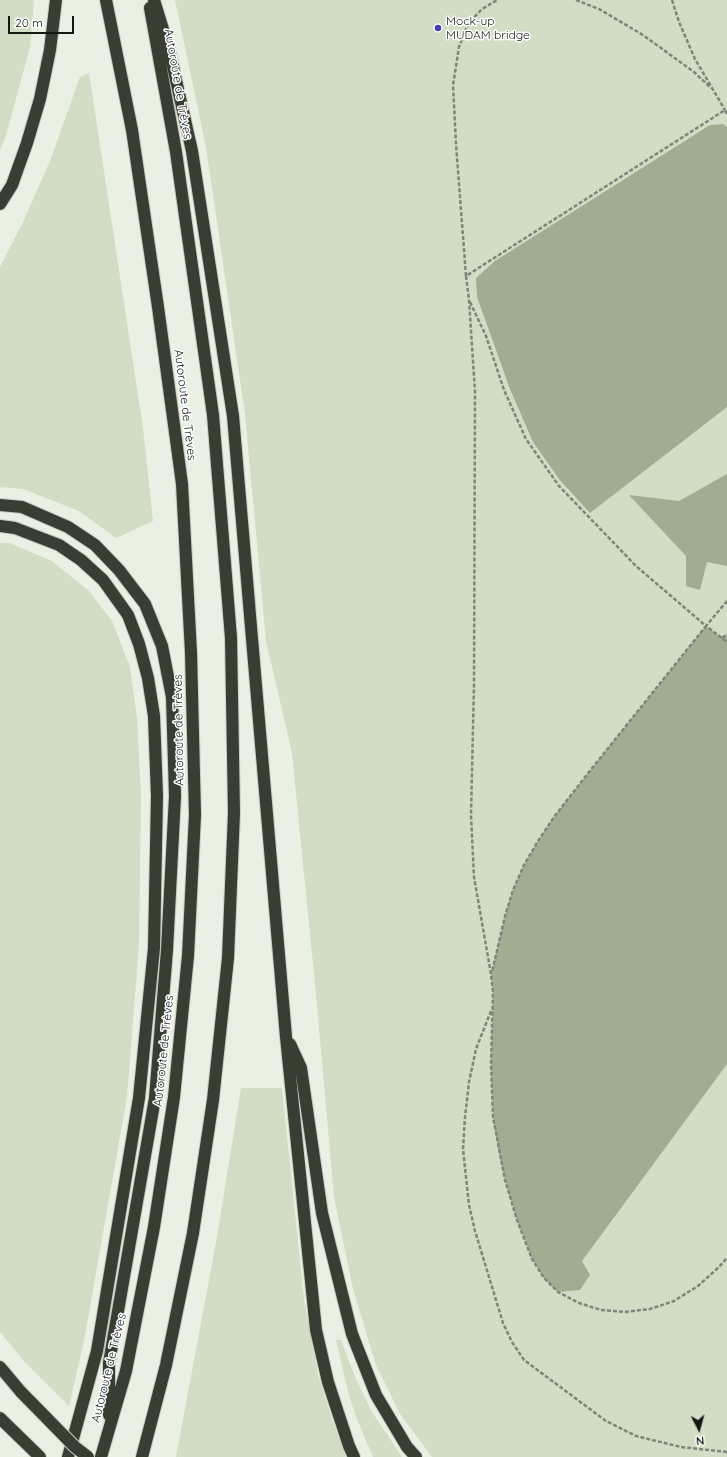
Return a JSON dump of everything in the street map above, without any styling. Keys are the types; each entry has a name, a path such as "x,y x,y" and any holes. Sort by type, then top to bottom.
{"highway":[{"path":"0,204 12,184 28,143 40,99 50,50 56,0"},
{"name":"Autoroute de Trèves","path":"101,1457 126,1371 152,1234 174,1097 188,956 195,815 191,652 182,484 132,130 106,0"},
{"name":"Autoroute de Trèves","path":"142,1457 166,1365 191,1241 213,1100 228,958 234,813 231,638 213,415 176,152 148,0"},
{"path":"154,0 170,49 192,151 233,416 286,1037 316,1330 328,1382 354,1457"},
{"path":"0,200 12,184"},
{"path":"0,505 22,507 68,527 95,545 119,570 145,604 162,646 172,697 174,804 167,950 155,1098 109,1363 108,1430"},
{"path":"0,526 15,528 59,545 81,560 103,580 128,615 139,644 148,678 154,716 157,796 154,948 139,1098 97,1351 68,1457"},
{"path":"286,1037 301,1068 322,1213 352,1334 376,1395 407,1447 416,1457"},
{"path":"0,1367 21,1392 75,1447 88,1457"},
{"path":"0,1418 40,1457"}],"path":[{"path":"496,0 482,10 468,24 459,47 453,85 475,400 474,676 471,815 474,877 493,992 490,1064 492,1109 498,1149 505,1180 517,1220 532,1259 544,1278 558,1292 579,1303 601,1310 625,1312 650,1309 674,1301 698,1286 727,1258"},
{"path":"576,0 599,9 643,35 694,72 711,88"},
{"path":"672,0 679,22 695,59 727,114"},
{"path":"466,276 725,110"},
{"path":"469,300 486,336 504,390 526,438 559,486 636,566 727,642"},
{"path":"491,974 513,890 524,865 538,841 580,783 727,601"},
{"path":"722,638 727,634"},
{"path":"492,1009 476,1049 469,1082 463,1149 469,1204 475,1231 503,1323 512,1342 524,1360 606,1421 636,1436 674,1445 727,1452"}],"green space":[{"path":"0,0 34,0 30,47 5,139 0,149"},
{"path":"175,0 727,0 727,1457 432,1457 400,1414 376,1365 353,1289 334,1197 292,753 266,641 245,414 206,147"},
{"path":"89,73 143,428 153,521 116,538 79,511 23,489 0,487 0,267 23,222 50,161 80,77"},
{"path":"723,124 727,127 727,407 590,513 559,479 533,442 510,389 477,297 476,278 495,261 710,125"},
{"path":"727,474 727,566 707,562 700,590 686,586 686,556 629,495 679,501"},
{"path":"0,543 9,543 52,561 89,591 112,621 130,667 137,718 141,795 139,945 127,1097 84,1341 69,1406 23,1360 0,1332"},
{"path":"706,626 722,638 727,634 727,1064 582,1261 590,1275 580,1290 558,1292 544,1278 532,1259 517,1220 505,1180 498,1149 493,1117 491,1064 493,992 491,974 513,890 524,865 538,841 554,817 589,772"},
{"path":"241,1088 282,1088 304,1299 318,1375 346,1457 176,1457 217,1237"},
{"path":"336,1340 341,1340 355,1377 372,1412 402,1457 373,1457 349,1396"}],"place":[{"name":"Mock-up MUDAM bridge","path":"438,28"}]}
